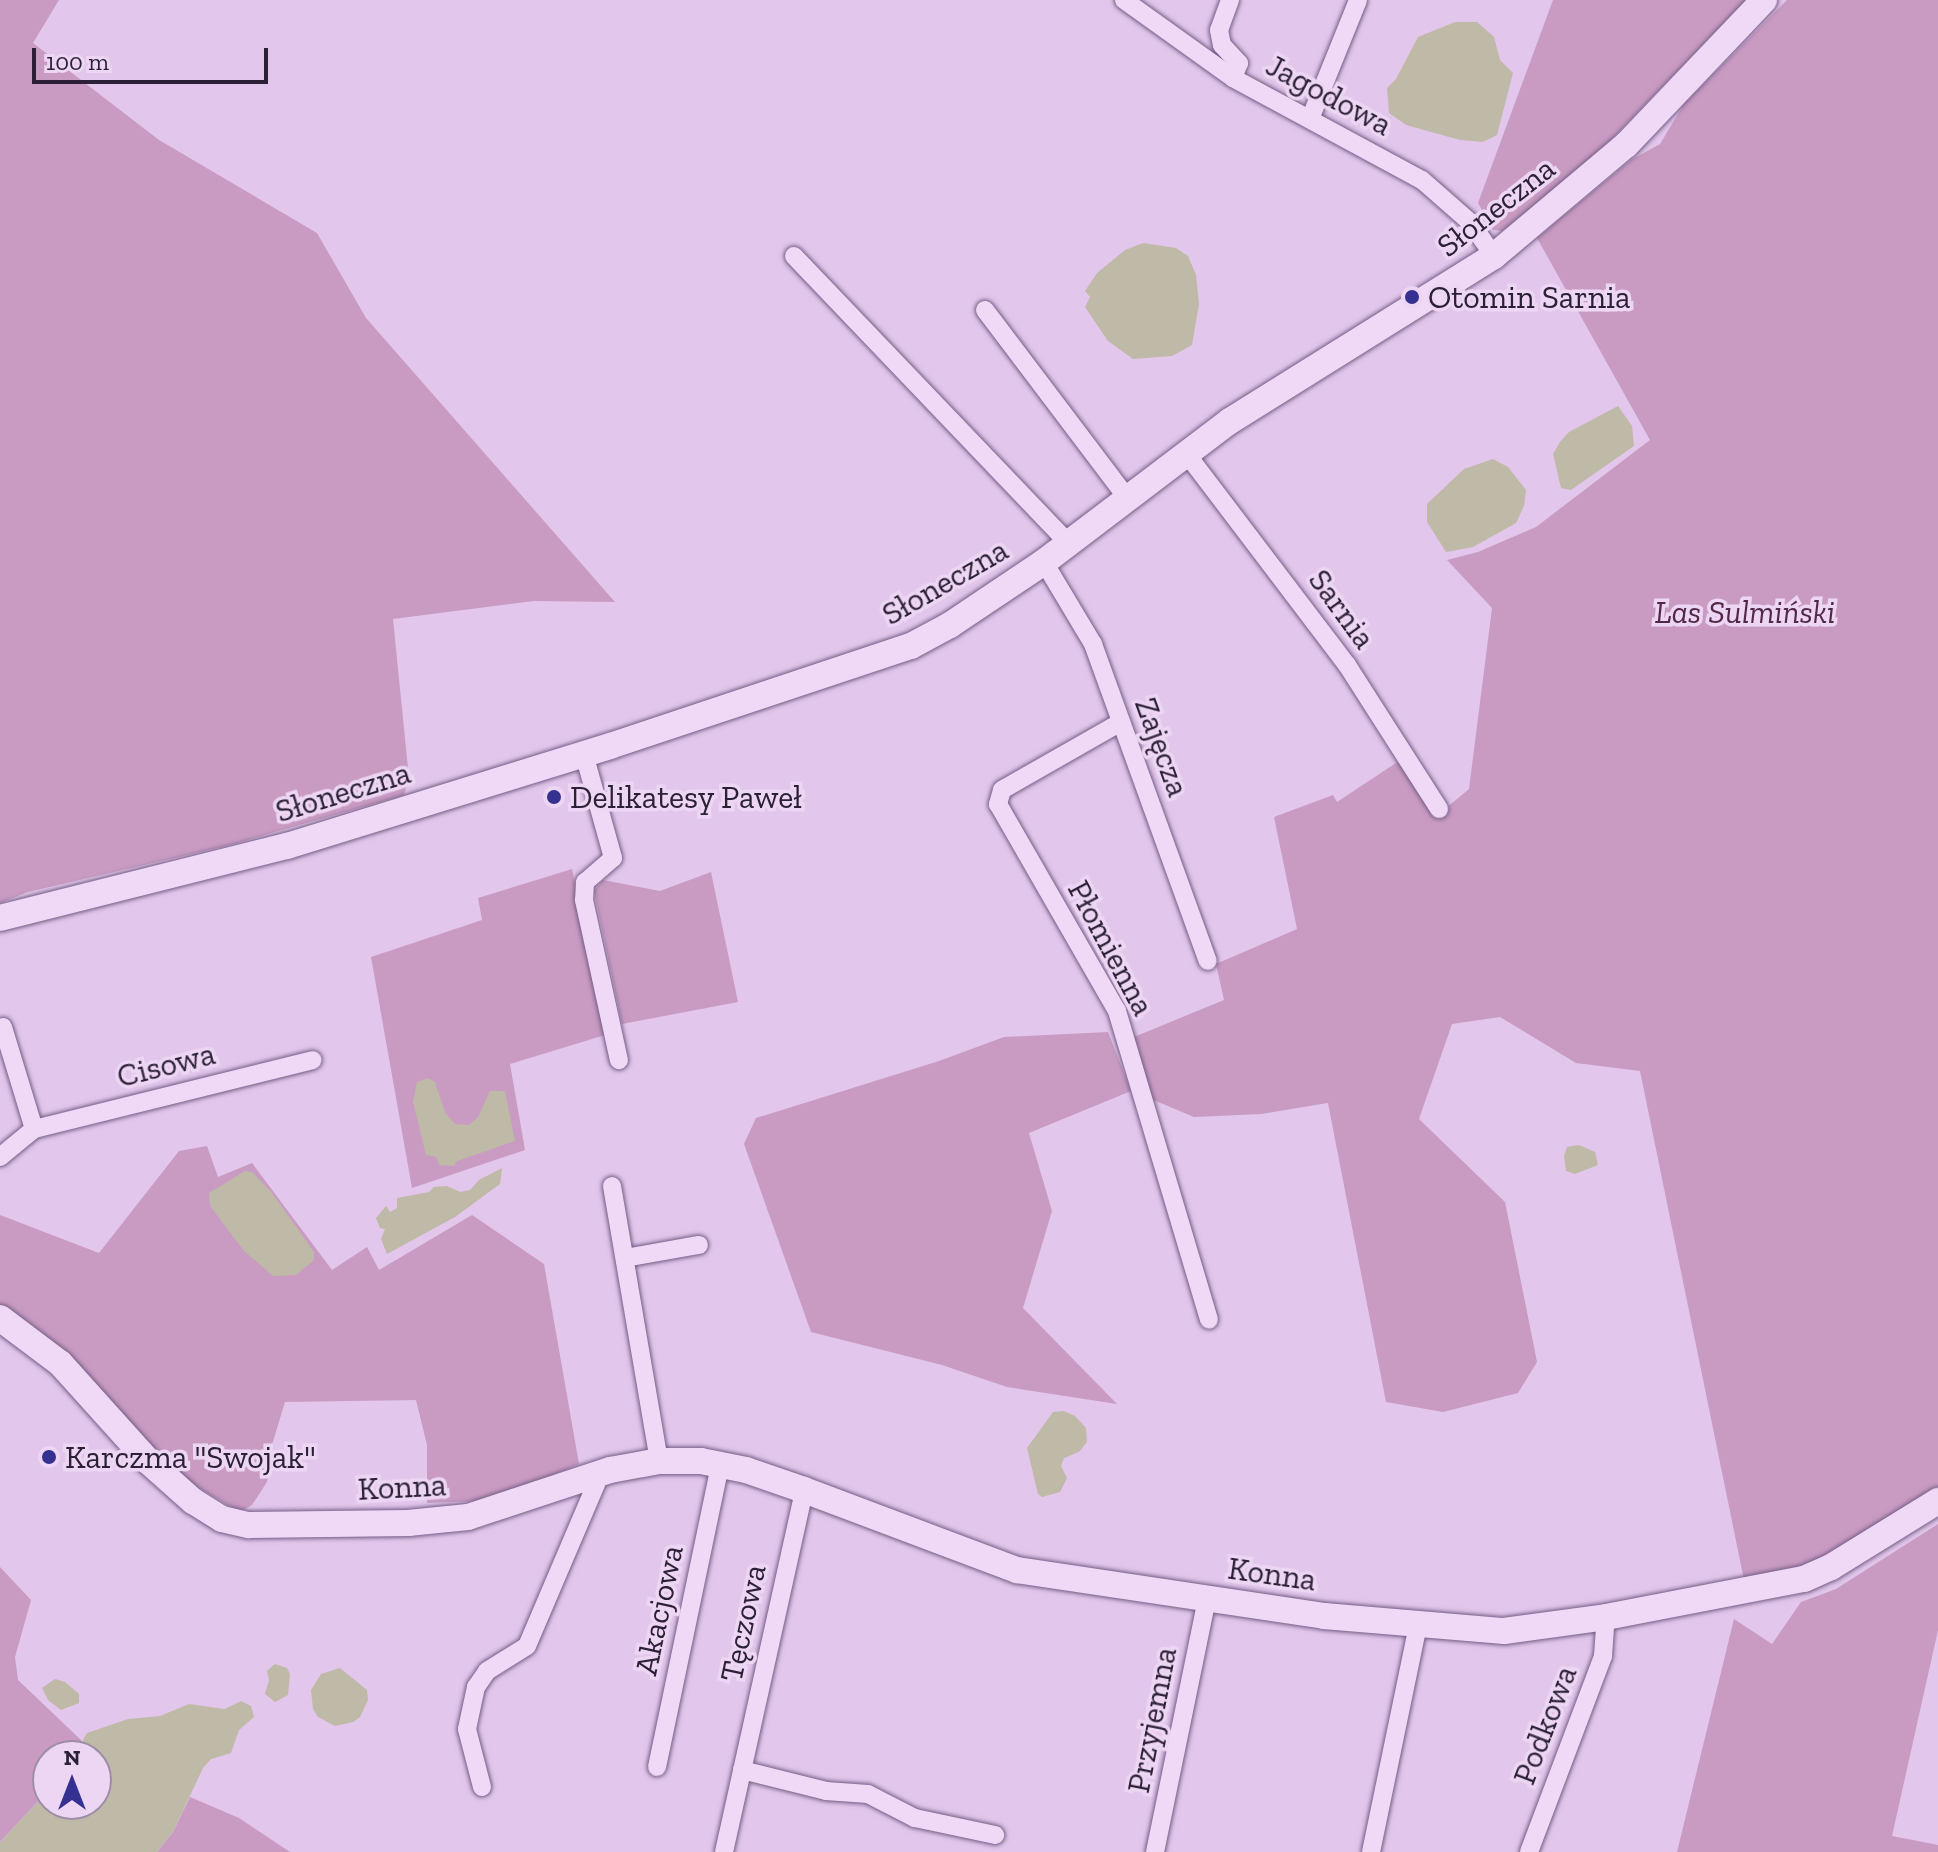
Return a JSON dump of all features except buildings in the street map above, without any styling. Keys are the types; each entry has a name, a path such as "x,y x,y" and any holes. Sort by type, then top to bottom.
{"street":[{"name":"Jagodowa","path":"1124,0 1233,78 1440,193 1470,222 1494,256"},
{"path":"1230,0 1219,30 1222,45 1239,63 1233,78"},
{"path":"1310,119 1358,0"},
{"name":"Słoneczna","path":"0,918 287,846 584,754 911,646 950,625 1044,562 1230,421 1494,256 1626,145 1764,0"},
{"path":"794,256 1068,543"},
{"path":"985,310 1127,498"},
{"name":"Sarnia","path":"1186,453 1347,665 1439,809"},
{"name":"Zajęcza","path":"1044,562 1093,644 1208,961"},
{"name":"Płomienna","path":"1121,722 1002,790 998,804 1117,1011 1209,1320"},
{"path":"584,754 613,858 585,882 584,900 619,1060"},
{"path":"3,1027 34,1129"},
{"name":"Cisowa","path":"0,1157 34,1129 313,1060"},
{"path":"612,1186 659,1461"},
{"path":"625,1258 699,1245"},
{"name":"Konna","path":"0,1318 60,1363 163,1476 208,1511 235,1523 408,1523 457,1518 593,1475 659,1461 720,1465 804,1490 1017,1570 1207,1599 1418,1626 1504,1631 1606,1617 1804,1579 1831,1567 1938,1501"},
{"name":"Akacjowa","path":"657,1767 720,1465"},
{"path":"482,1787 467,1729 476,1687 487,1671 527,1646 596,1484 593,1475"},
{"name":"Tęczowa","path":"724,1852 804,1490"},
{"name":"Przyjemna","path":"1155,1852 1207,1599"},
{"name":"Podkowa","path":"1529,1852 1603,1656 1606,1617"},
{"path":"1371,1852 1418,1626"},
{"path":"742,1770 826,1791 868,1794 915,1818 995,1835"}],"green space":[{"path":"0,0 59,0 33,43 159,140 317,233 366,318 615,602 534,601 393,619 409,778 404,795 230,845 28,892 0,903"},
{"path":"1553,0 1746,0 1574,178 1502,231 1493,230 1478,203"},
{"name":"Las Sulmiński","path":"1787,0 1938,0 1938,1490 1821,1564 1744,1580 1640,1071 1576,1063 1500,1017 1452,1024 1419,1119 1505,1202 1537,1362 1518,1393 1443,1412 1386,1402 1328,1103 1261,1114 1194,1117 1151,1099 1134,1037 1224,1000 1216,964 1297,929 1274,817 1333,795 1337,802 1402,759 1445,809 1469,789 1492,608 1447,560 1478,552 1536,527 1650,440 1537,238 1631,160 1660,144 1684,104"},
{"path":"572,869 605,1035 510,1064 525,1150 412,1188 371,957 482,920 478,898"},
{"path":"711,872 738,1002 622,1024 594,891 603,880 660,891"},
{"path":"1108,1032 1131,1091 1029,1133 1052,1211 1023,1308 1117,1404 1007,1387 942,1365 811,1332 744,1144 756,1118 939,1061 1004,1037"},
{"path":"207,1146 218,1177 252,1163 332,1270 367,1247 379,1270 472,1215 544,1264 579,1464 518,1490 478,1501 427,1503 427,1445 416,1400 285,1402 271,1448 267,1482 252,1505 240,1512 175,1474 0,1306 0,1215 99,1253 179,1151"},
{"path":"1938,1524 1938,1630 1892,1836 1938,1845 1938,1852 1677,1852 1734,1619 1772,1644 1801,1602 1836,1589"},
{"path":"0,1567 31,1600 15,1657 18,1680 81,1740 32,1740 32,1808 0,1842"},
{"path":"190,1797 239,1818 290,1852 157,1852 173,1832"}],"shaded area":[{"path":"1455,22 1477,22 1494,37 1500,60 1513,73 1497,135 1483,142 1460,140 1406,125 1389,113 1387,88 1396,79 1418,37"},
{"path":"1143,243 1176,248 1188,256 1196,275 1199,304 1192,345 1172,356 1133,359 1108,341 1085,307 1090,297 1085,291 1097,273 1125,250"},
{"path":"1618,406 1632,426 1634,446 1571,490 1561,488 1553,454 1560,442 1569,432"},
{"path":"1493,459 1508,467 1526,490 1524,506 1516,523 1473,547 1446,552 1427,522 1427,504 1464,469"},
{"path":"428,1078 435,1082 445,1112 455,1124 469,1125 478,1117 490,1091 505,1091 515,1141 457,1161 454,1166 439,1165 436,1157 426,1155 413,1102 417,1082"},
{"path":"1579,1145 1595,1152 1598,1165 1575,1174 1566,1171 1564,1156 1567,1147"},
{"path":"502,1168 500,1184 455,1217 387,1254 381,1239 385,1229 380,1228 376,1218 386,1206 390,1212 397,1208 397,1198 429,1192 434,1187 447,1186 460,1192 470,1190 479,1180"},
{"path":"245,1171 252,1172 272,1193 314,1252 314,1260 296,1275 273,1276 244,1251 210,1206 209,1193"},
{"path":"1064,1411 1075,1416 1086,1428 1087,1442 1079,1452 1064,1458 1061,1466 1067,1478 1060,1492 1042,1497 1038,1494 1027,1448 1053,1412"},
{"path":"275,1664 287,1668 290,1674 288,1695 275,1702 265,1694 269,1680 267,1671"},
{"path":"340,1668 367,1690 368,1700 360,1717 335,1726 318,1717 313,1709 311,1690 321,1674"},
{"path":"55,1679 65,1682 79,1694 79,1703 61,1710 48,1700 42,1688"},
{"path":"241,1701 251,1706 254,1717 239,1730 231,1753 211,1759 203,1768 173,1832 157,1852 0,1852 0,1842 32,1808 32,1820 112,1820 112,1740 83,1740 87,1733 128,1719 160,1716 189,1704 225,1709"}],"place":[{"name":"Otomin Sarnia","path":"1412,297"},
{"name":"Delikatesy Paweł","path":"554,797"},
{"name":"Karczma \"Swojak\"","path":"49,1457"}]}
